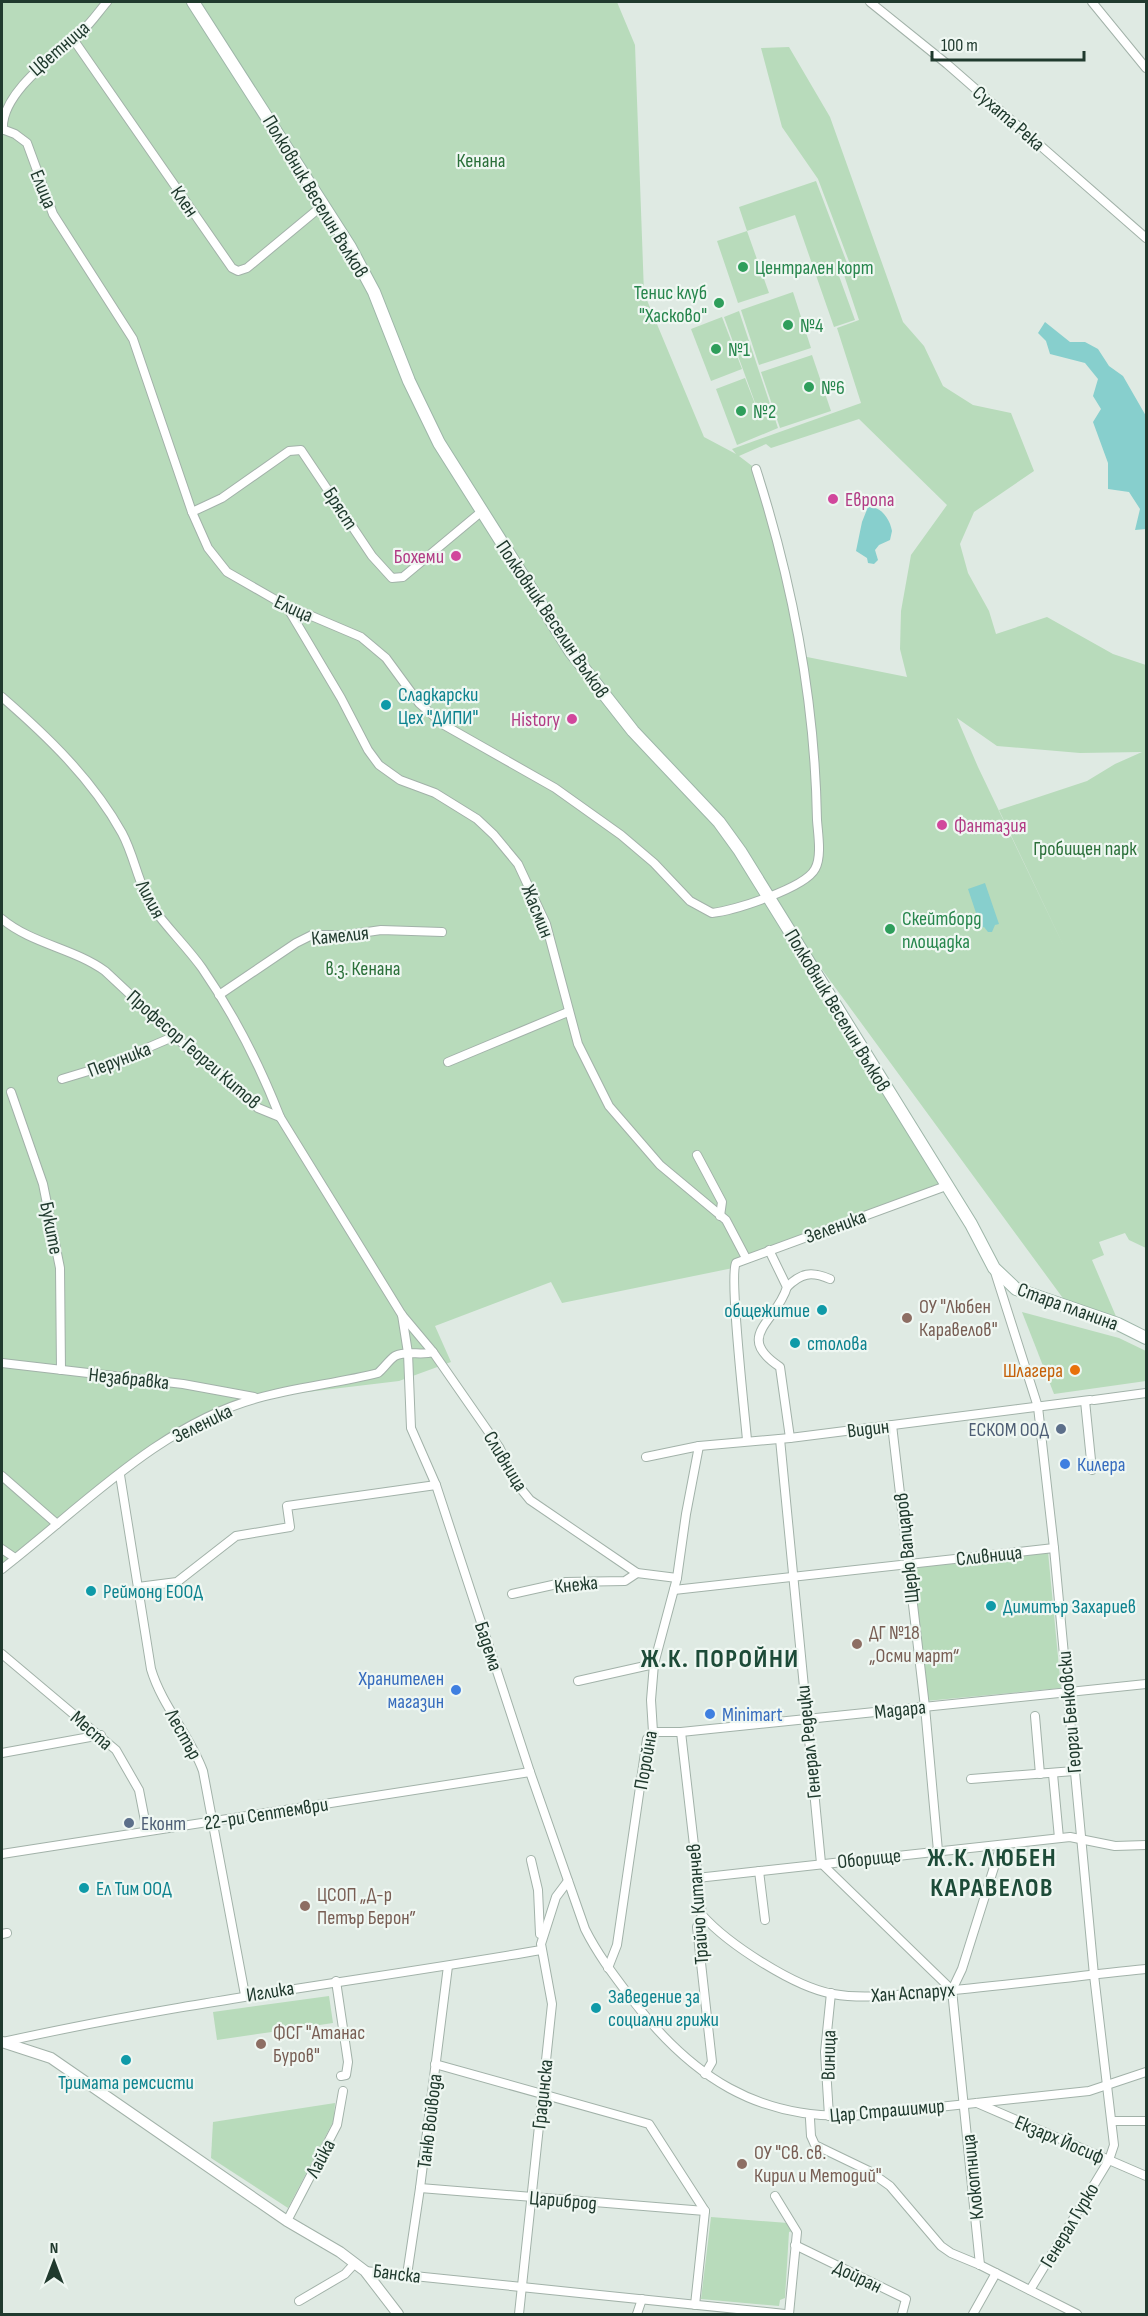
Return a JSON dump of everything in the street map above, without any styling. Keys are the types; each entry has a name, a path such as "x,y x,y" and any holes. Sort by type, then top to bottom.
{"main road":[{"name":"Полковник Веселин Вълков","path":"193,2 323,205 374,292 430,425 481,512 590,678 657,758 719,822 769,897 971,1224 994,1268"},
{"name":"Стара планина","path":"994,1268 1009,1284 1027,1294 1118,1324 1146,1338"}],"street":[{"name":"Цветница","path":"2,130 5,109 18,87 73,39 107,2"},
{"name":"Сухата Река","path":"870,2 947,64 1146,238"},
{"path":"1092,2 1146,68"},
{"name":"Клен","path":"73,39 232,268 238,271 247,268 323,205"},
{"name":"Елица","path":"2,130 15,134 27,143 53,214 133,339 192,512 208,548 227,572 281,603 367,642 386,658 419,703 444,725 539,778 621,835 654,863 699,908 712,913 769,897 803,882 815,870 818,847 817,802 802,656 772,520 756,469"},
{"name":"Бряст","path":"192,512 222,498 289,451 301,450 372,556 390,576 397,578 404,577 481,512"},
{"name":"Жасмин","path":"281,603 290,612 337,691 368,750 379,765 400,780 435,793 477,819 518,864 546,924 578,1044 609,1106 648,1153 720,1216 732,1230 746,1258"},
{"name":"Лилия","path":"2,697 51,741 102,803 122,834 143,891 153,908 201,966 219,994 267,1086 280,1117"},
{"name":"Професор Георги Китов","path":"2,919 23,933 97,965 258,1108 280,1117 402,1315"},
{"name":"Камелия","path":"219,994 296,943 312,935 347,935 381,930 442,932"},
{"path":"448,1062 568,1011"},
{"name":"Перуника","path":"62,1080 105,1066 175,1036"},
{"name":"Буките","path":"11,1092 43,1184 60,1268 61,1370"},
{"path":"697,1155 722,1202 720,1216"},
{"name":"Зеленика","path":"747,1440 733,1273 736,1263 946,1186"},
{"path":"769,1250 787,1287"},
{"name":"Георги Бенковски","path":"994,1268 1038,1407 1054,1548 1094,1975 1112,2121 1114,2145 1109,2160"},
{"path":"790,1438 780,1367 764,1356 758,1342 762,1329 787,1287 799,1275 816,1273 830,1279"},
{"name":"Сливница","path":"402,1315 433,1352 500,1447 517,1484 530,1500 637,1573 677,1578"},
{"name":"Бадема","path":"402,1315 408,1353 411,1428 436,1485 530,1772 585,1929 597,1953 608,1968"},
{"name":"Зеленика","path":"2,1569 120,1475 172,1436 198,1421 257,1398 378,1373 395,1356 408,1353 425,1355 433,1352"},
{"name":"Незабравка","path":"2,1363 183,1384 257,1398"},
{"name":"Видин","path":"645,1456 699,1446 790,1438 1146,1393"},
{"path":"1090,1400 1092,1470"},
{"name":"Щерю Вапцаров","path":"892,1425 925,1707 938,1851"},
{"name":"Генерал Редецки","path":"780,1439 820,1863"},
{"name":"Поройна","path":"608,1968 617,1945 647,1739 653,1732 651,1700 654,1664 677,1578 699,1446"},
{"name":"Лестър","path":"120,1475 155,1681 196,1754 214,1821 245,1995"},
{"path":"2,1476 57,1524"},
{"path":"138,1587 177,1582 236,1536 290,1527 287,1506 436,1485"},
{"name":"Сливница","path":"674,1590 1054,1548"},
{"path":"2,1549 15,1558"},
{"name":"Кнежа","path":"512,1594 566,1582 625,1581 637,1573"},
{"name":"Места","path":"2,1654 101,1735 116,1750 133,1775 139,1790 147,1831"},
{"path":"578,1681 654,1664"},
{"name":"Мадара","path":"653,1732 681,1732 1146,1684"},
{"path":"1035,1716 1040,1774"},
{"name":"Трайчо Китанчев","path":"681,1732 702,1915 697,1927 712,2062 705,2074"},
{"path":"2,1753 101,1735"},
{"path":"971,1779 1074,1771"},
{"name":"22-ри Септември","path":"2,1854 530,1772"},
{"path":"1053,1774 1059,1838"},
{"name":"Оборище","path":"697,1878 1059,1838 1094,1840 1115,1846 1146,1845"},
{"name":"Клокотница","path":"980,2265 969,2103 952,1990 962,1969 1001,1845"},
{"name":"Градинска","path":"519,2314 532,2198 540,2094 552,2004 541,1947 537,1890 531,1860"},
{"path":"820,1863 952,1990"},
{"path":"759,1871 765,1920"},
{"path":"541,1947 556,1897 568,1881"},
{"name":"Хан Аспарух","path":"702,1915 718,1933 740,1948 797,1981 831,1994 870,1997 1146,1969"},
{"name":"Иглика","path":"2,2042 103,2019 336,1981 448,1966 541,1947"},
{"name":"Таню Войвода","path":"407,2275 448,1966"},
{"name":"Цар Страшимир","path":"608,1968 640,2011 679,2053 705,2074 728,2089 767,2105 799,2114 864,2115 1089,2091 1146,2073"},
{"path":"336,1981 348,2062 346,2075 341,2076"},
{"name":"Виница","path":"829,2116 825,2052 831,1994"},
{"name":"Банска","path":"2,2042 51,2058 287,2221 365,2271 642,2299 731,2312 787,2314"},
{"path":"435,2064 649,2124 705,2211 695,2305"},
{"name":"Лайка","path":"287,2221 337,2125 343,2091"},
{"name":"Екзарх Йосиф","path":"969,2103 1146,2176"},
{"path":"810,2119 811,2136 815,2145 880,2178 894,2190 941,2246 1077,2314"},
{"path":"1112,2121 1146,2121"},
{"name":"Генерал Гурко","path":"1030,2290 1109,2160"},
{"name":"Цариброд","path":"420,2188 705,2211"},
{"path":"775,2196 797,2232 787,2314"},
{"name":"Дойран","path":"795,2245 906,2299 902,2314"},
{"path":"299,2301 345,2274 355,2263"},
{"path":"365,2271 398,2314"},
{"path":"973,2314 996,2273"},
{"path":"637,2314 642,2299"}],"green space":[{"name":"в.з. Кенана","path":"2,2 617,2 635,45 644,293 704,437 736,454 732,449 861,403 837,328 859,320 844,275 853,272 818,179 782,127 761,48 789,47 830,117 903,322 924,346 943,386 973,405 1011,413 1034,471 974,512 960,544 968,573 989,611 996,634 1047,617 1113,654 1146,665 1146,1248 1129,1240 1125,1233 1099,1242 1104,1255 1092,1260 1118,1321 1065,1301 774,904 946,1186 733,1268 562,1303 551,1282 435,1326 451,1362 399,1381 257,1398 172,1436 2,1569","holes":["859,419 947,505 911,555 901,611 900,649 907,677 802,656 756,469 739,456 766,444 771,448","957,718 997,746 1080,753 1142,752 1115,764 1087,781 999,810 1066,951 978,767"]},
{"path":"816,181 850,271 839,276 855,320 834,327 795,215 747,231 739,207"},
{"name":"Централен корт","path":"747,231 769,293 738,303 717,241"},
{"path":"793,292 811,348 759,365 741,310"},
{"path":"739,311 778,428 737,445 716,389 745,378 762,422 724,317"},
{"name":"№1","path":"722,317 742,369 711,381 691,329"},
{"path":"812,355 831,411 780,428 761,372"},
{"path":"1022,1312 1119,1338 1146,1351 1146,1381 1054,1394"},
{"path":"1048,1552 1061,1688 926,1701 911,1568"},
{"path":"329,1996 333,2023 217,2040 213,2012"},
{"path":"335,2103 334,2120 288,2208 211,2158 213,2122"},
{"path":"711,2217 788,2223 792,2231 789,2232 785,2298 780,2300 779,2306 701,2299"}],"water":[{"path":"1045,322 1070,342 1085,342 1098,349 1109,366 1123,376 1146,416 1146,529 1135,530 1140,509 1129,492 1108,489 1108,463 1093,422 1101,409 1093,396 1098,379 1085,363 1050,354 1046,341 1038,333"},
{"path":"868,507 873,507 884,514 892,531 890,540 879,545 875,550 878,560 874,564 868,563 867,558 856,551 862,522"},
{"path":"985,883 999,924 995,925 992,932 988,932 984,927 981,928 968,889"}],"place":[{"name":"Централен корт","path":"743,267"},
{"name":"Тенис клуб \"Хасково\"","path":"719,303"},
{"name":"№4","path":"788,325"},
{"name":"№1","path":"716,349"},
{"name":"№6","path":"809,387"},
{"name":"№2","path":"741,411"},
{"name":"Европа","path":"833,499"},
{"name":"Бохеми","path":"456,556"},
{"name":"Сладкарски Цех \"ДИПИ\"","path":"386,705"},
{"name":"History","path":"572,719"},
{"name":"Фантазия","path":"942,825"},
{"name":"Скейтборд площадка","path":"890,929"},
{"name":"общежитие","path":"822,1310"},
{"name":"ОУ \"Любен Каравелов\"","path":"907,1318"},
{"name":"столова","path":"795,1343"},
{"name":"Шлагера","path":"1075,1370"},
{"name":"ЕСКОМ ООД","path":"1061,1429"},
{"name":"Килера","path":"1065,1464"},
{"name":"Реймонд ЕООД","path":"91,1591"},
{"name":"Димитър Захариев","path":"991,1606"},
{"name":"ДГ №18 „Осми март“","path":"857,1644"},
{"name":"Хранителен магазин","path":"456,1690"},
{"name":"Minimart","path":"710,1714"},
{"name":"Еконт","path":"129,1823"},
{"name":"Ел Тим ООД","path":"84,1888"},
{"name":"ЦСОП „Д-р Петър Берон”","path":"305,1906"},
{"name":"Заведение за социални грижи","path":"596,2008"},
{"name":"ФСГ \"Атанас Буров\"","path":"261,2044"},
{"name":"Тримата ремсисти","path":"126,2060"},
{"name":"ОУ \"Св. св. Кирил и Методий\"","path":"742,2164"}],"district":[{"name":"Ж.К. ПОРОЙНИ","path":"720,1658"},
{"name":"Ж.К. ЛЮБЕН КАРАВЕЛОВ","path":"992,1872"}],"park label":[{"name":"Кенана","path":"481,160"},
{"name":"Гробищен парк","path":"1085,848"}]}
